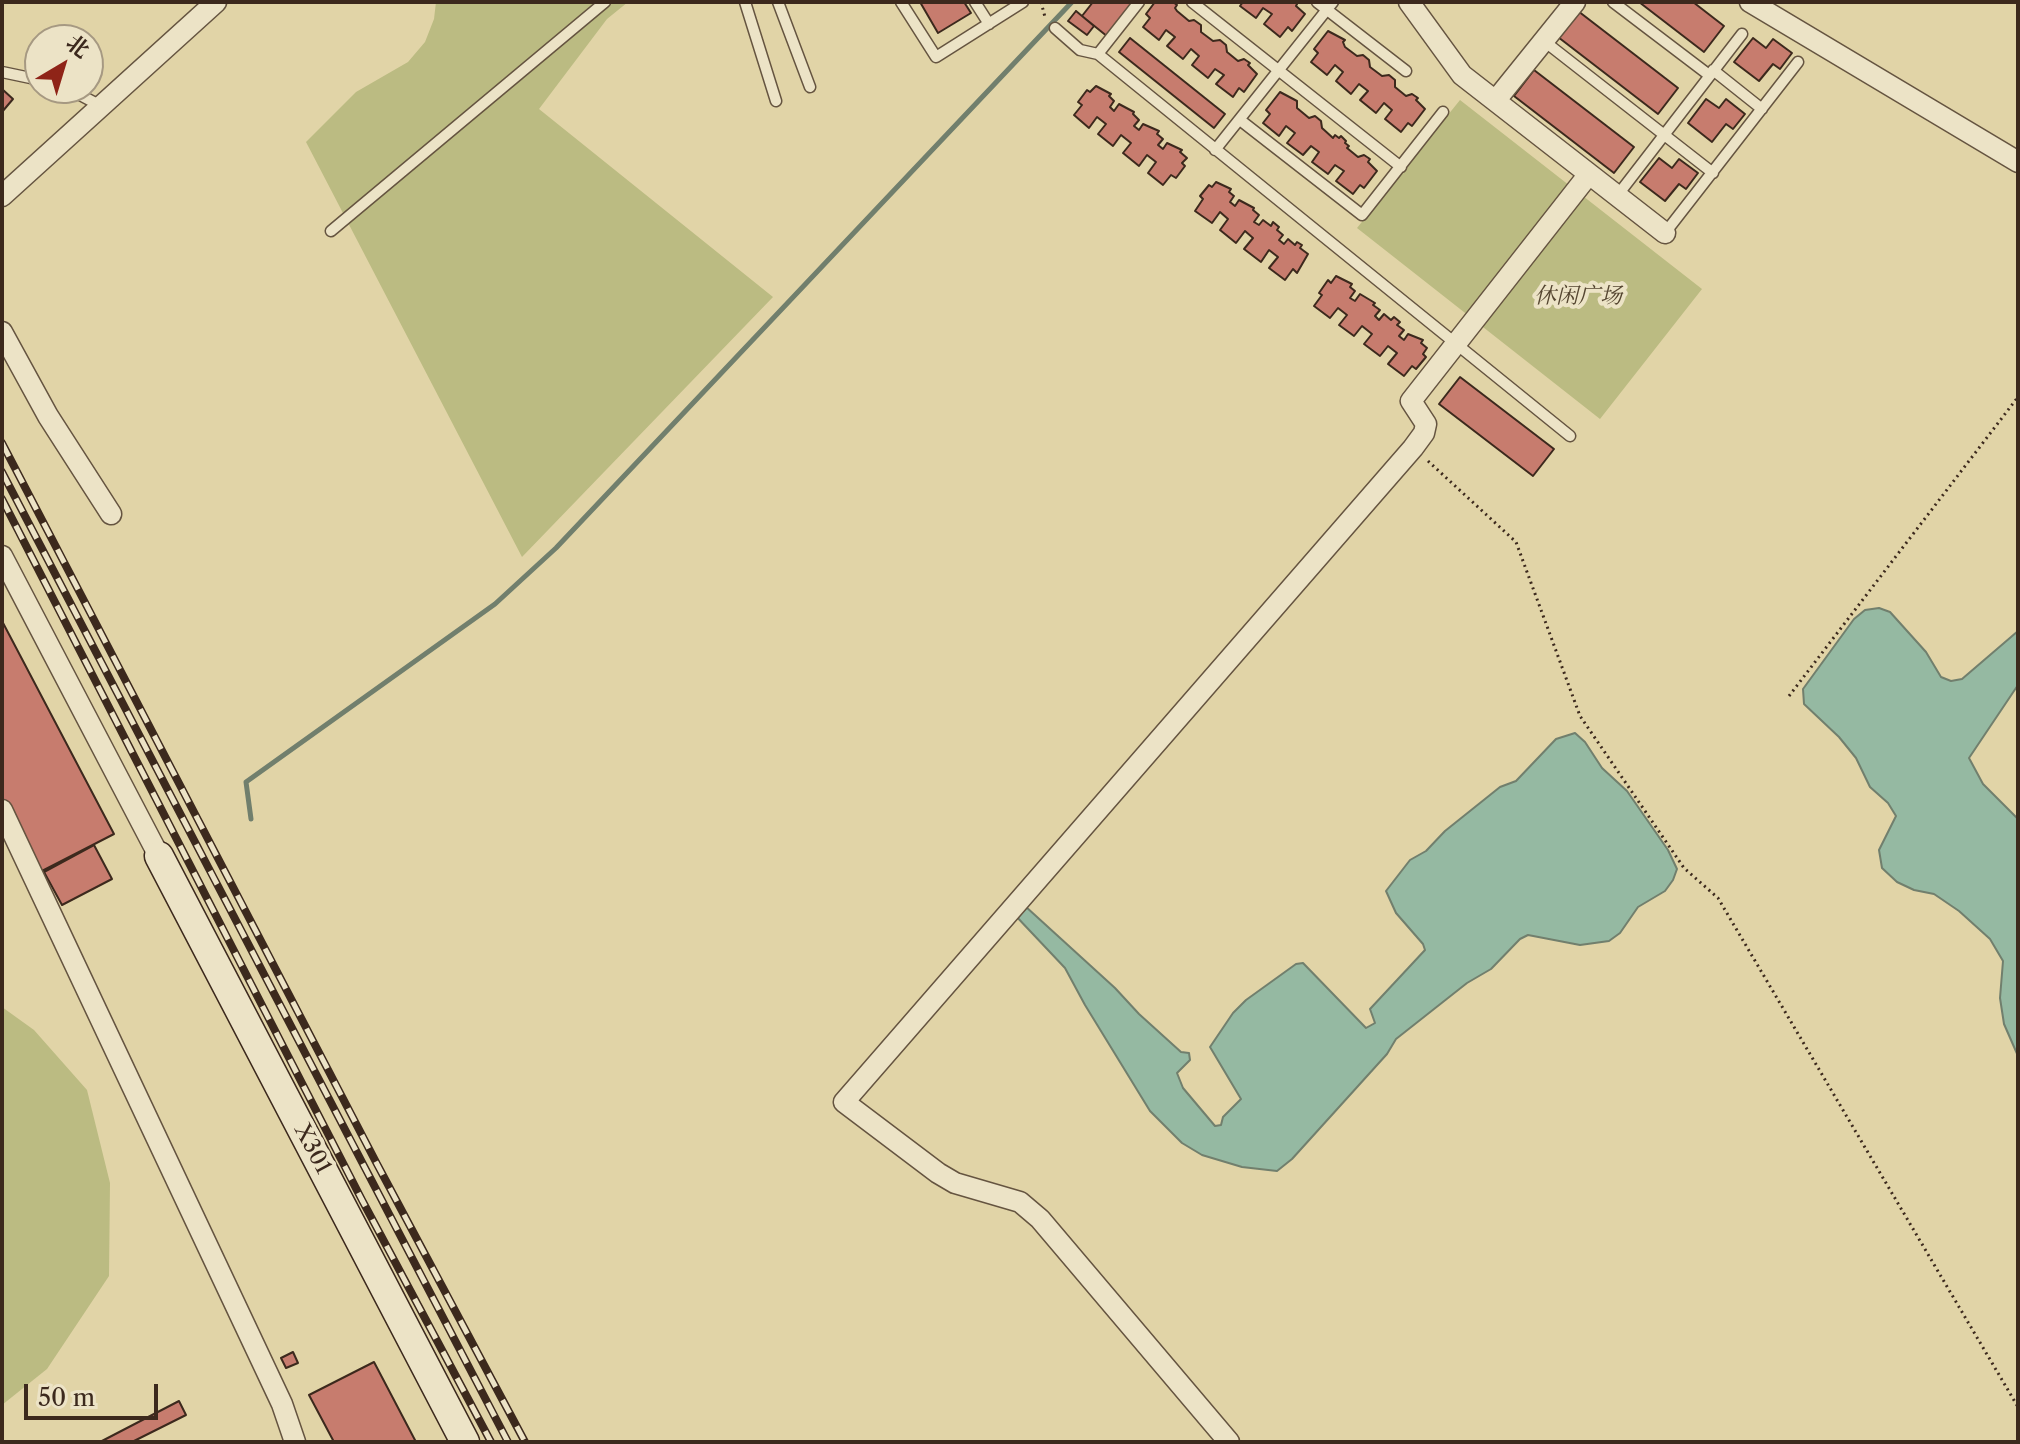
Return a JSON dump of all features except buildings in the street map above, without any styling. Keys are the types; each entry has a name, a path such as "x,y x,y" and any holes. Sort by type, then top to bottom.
{"main road":[{"name":"X301","path":"159,856 465,1442"}],"street":[{"path":"2,196 216,2"},
{"path":"1409,2 1462,75 1665,233"},
{"path":"1496,100 1575,2"},
{"path":"1750,2 2018,162"},
{"path":"1229,1442 1040,1219 1020,1202 955,1183 938,1173 844,1102 1413,448 1424,433 1426,424 1411,401 1589,174"},
{"path":"2,332 48,416 111,514"},
{"path":"2,556 159,856"},
{"path":"2,810 282,1404 295,1442"}],"lane":[{"path":"331,231 605,2"},
{"path":"745,2 776,101"},
{"path":"778,2 810,87"},
{"path":"901,2 936,57 1023,2"},
{"path":"975,2 989,24"},
{"path":"1098,54 1139,2"},
{"path":"1192,2 1401,167"},
{"path":"1317,2 1330,6 1406,71"},
{"path":"1613,2 1762,109"},
{"path":"1215,150 1330,6"},
{"path":"1050,24 1080,50 1098,54 1570,436"},
{"path":"1617,196 1742,34"},
{"path":"1544,41 1713,173"},
{"path":"1665,233 1798,62"},
{"path":"2,72 24,77"},
{"path":"97,104 103,107"},
{"path":"1240,120 1362,215 1443,112"}],"path":[{"path":"1041,2 1050,24"},
{"path":"1789,696 2018,397"},
{"path":"1413,448 1516,542 1580,716 1684,868 1718,898 2018,1407"}],"green space":[{"path":"436,2 628,2 607,19 539,109 773,297 522,557 306,142 356,92 408,62 425,42 434,19"},
{"name":"休闲广场","path":"1460,100 1702,289 1600,419 1357,228"},
{"path":"2,1007 34,1030 87,1090 110,1183 109,1276 47,1369 2,1405"}],"shaded area":[{"path":"1879,608 1890,612 1926,652 1941,677 1951,681 1962,679 2018,631 2018,685 1969,758 1983,784 2018,819 2018,1056 2004,1024 2000,998 2003,961 1990,939 1959,911 1934,894 1897,882 1882,868 1879,850 1896,816 1888,803 1870,787 1856,758 1839,737 1804,704 1803,689 1854,619 1865,610"},
{"path":"1575,733 1585,742 1602,768 1627,791 1668,850 1677,869 1673,880 1665,891 1638,907 1620,933 1609,941 1580,945 1528,935 1520,939 1491,969 1467,983 1396,1039 1387,1054 1292,1159 1277,1171 1242,1167 1202,1155 1182,1143 1150,1111 1065,968 1014,914 1025,906 1181,1052 1189,1053 1190,1060 1177,1073 1183,1088 1215,1126 1221,1125 1223,1117 1241,1099 1210,1047 1233,1013 1296,964 1303,963 1366,1028 1375,1023 1370,1009 1425,950 1396,913 1386,891 1410,860 1426,851 1445,831 1500,787 1516,781 1556,739"}],"waterway":[{"path":"251,819 246,782 495,604 556,548 1072,2"}],"railway":[{"path":"2,443 525,1442"},
{"path":"2,472 508,1442"},
{"path":"2,499 362,1200 491,1442"}]}
